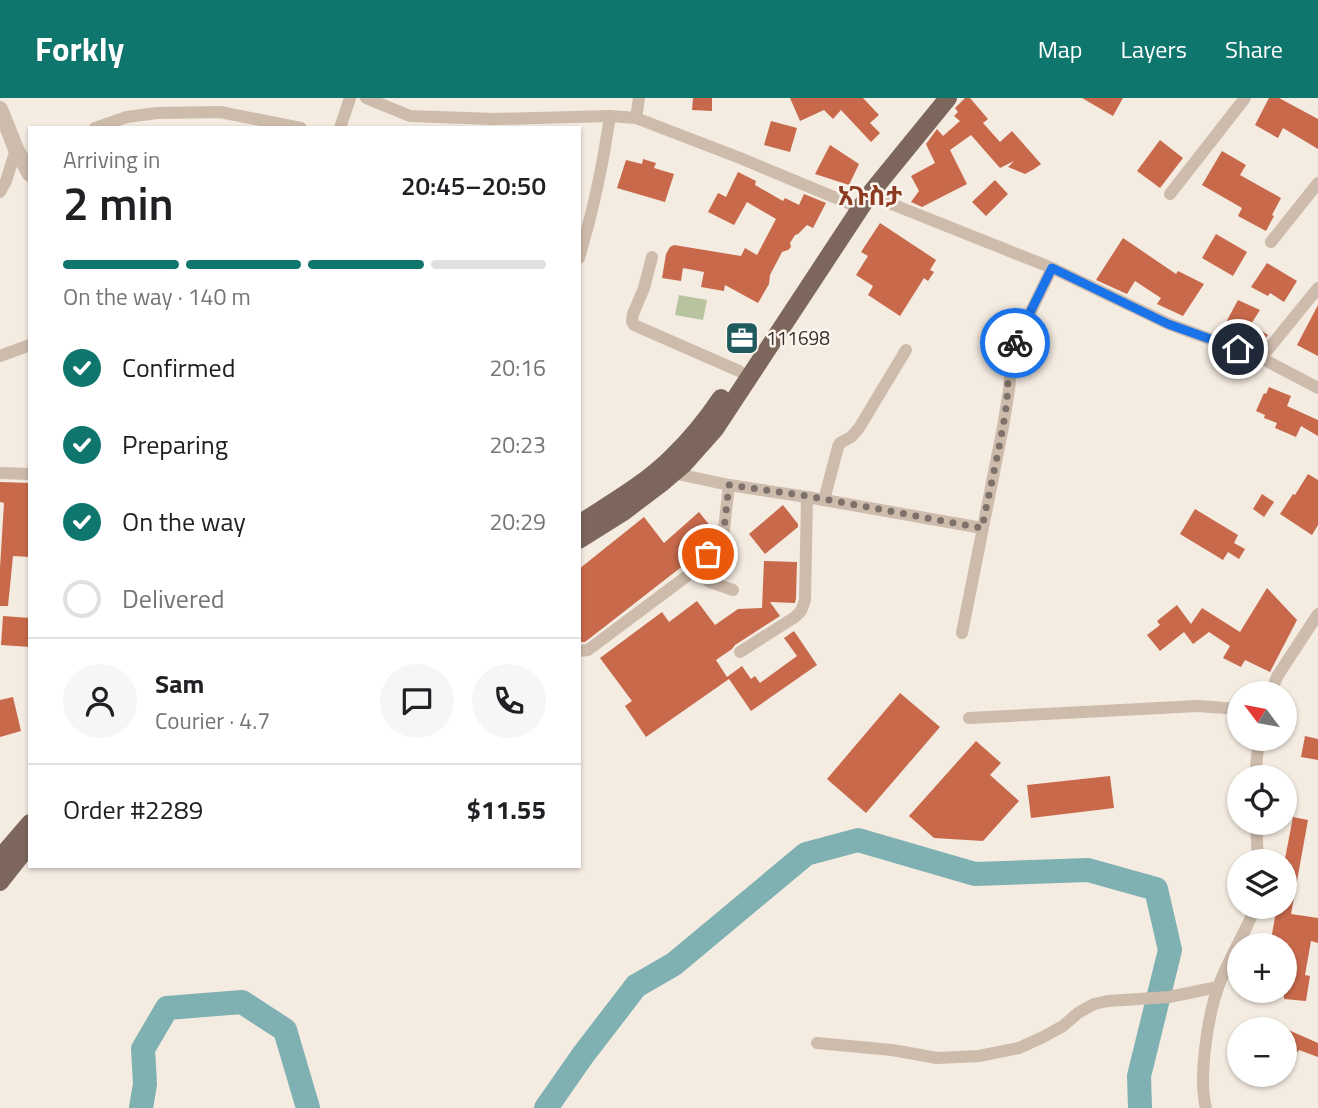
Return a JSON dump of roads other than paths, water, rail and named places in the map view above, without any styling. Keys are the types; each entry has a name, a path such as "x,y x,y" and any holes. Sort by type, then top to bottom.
{"main road":[{"path":"581,525 671,459 705,421 853,205 938,98"},
{"path":"581,526 622,513 683,465 715,429 869,195 948,98"},
{"path":"0,858 28,825"},
{"path":"0,882 28,847"}],"street":[{"path":"341,126 350,98"},
{"path":"366,98 398,105 410,116 494,123 610,116 636,118 853,205"},
{"path":"636,118 639,98"},
{"path":"1170,194 1245,98"},
{"path":"0,109 16,149 28,168"},
{"path":"100,126 127,117 157,113 220,112 291,126"},
{"path":"581,251 595,200 610,116"},
{"path":"0,192 16,149"},
{"path":"1271,242 1318,183"},
{"path":"869,195 1052,268 1168,324 1261,358 1318,388"},
{"path":"652,257 644,288 633,314 634,325 739,371"},
{"path":"962,633 1003,427 1013,348 1052,268"},
{"path":"1261,358 1318,288"},
{"path":"0,356 28,346"},
{"path":"824,500 840,443 850,438 859,428 906,350"},
{"path":"0,473 28,474"},
{"path":"673,473 982,528"},
{"path":"581,651 588,650 693,571 723,538 729,485"},
{"path":"740,652 801,611 805,600 807,496"},
{"path":"693,571 710,582 733,590"},
{"path":"1275,681 1318,614"},
{"path":"969,718 1198,706 1227,708"},
{"path":"1206,1108 1204,1064 1218,987 1250,919"},
{"path":"817,1043 892,1050 937,1058 979,1056 1019,1048 1063,1026 1094,1004 1169,997 1218,987"}],"waterway":[{"path":"546,1108 636,986 674,964 806,854 858,840 975,874 1088,870 1156,889 1170,950 1139,1076 1140,1108"},
{"path":"141,1108 145,1084 143,1049 167,1008 242,1002 285,1030 308,1108"}],"place":[{"name":"111698","path":"742,338"}],"district":[{"name":"አጉስታ","path":"870,196"}]}
